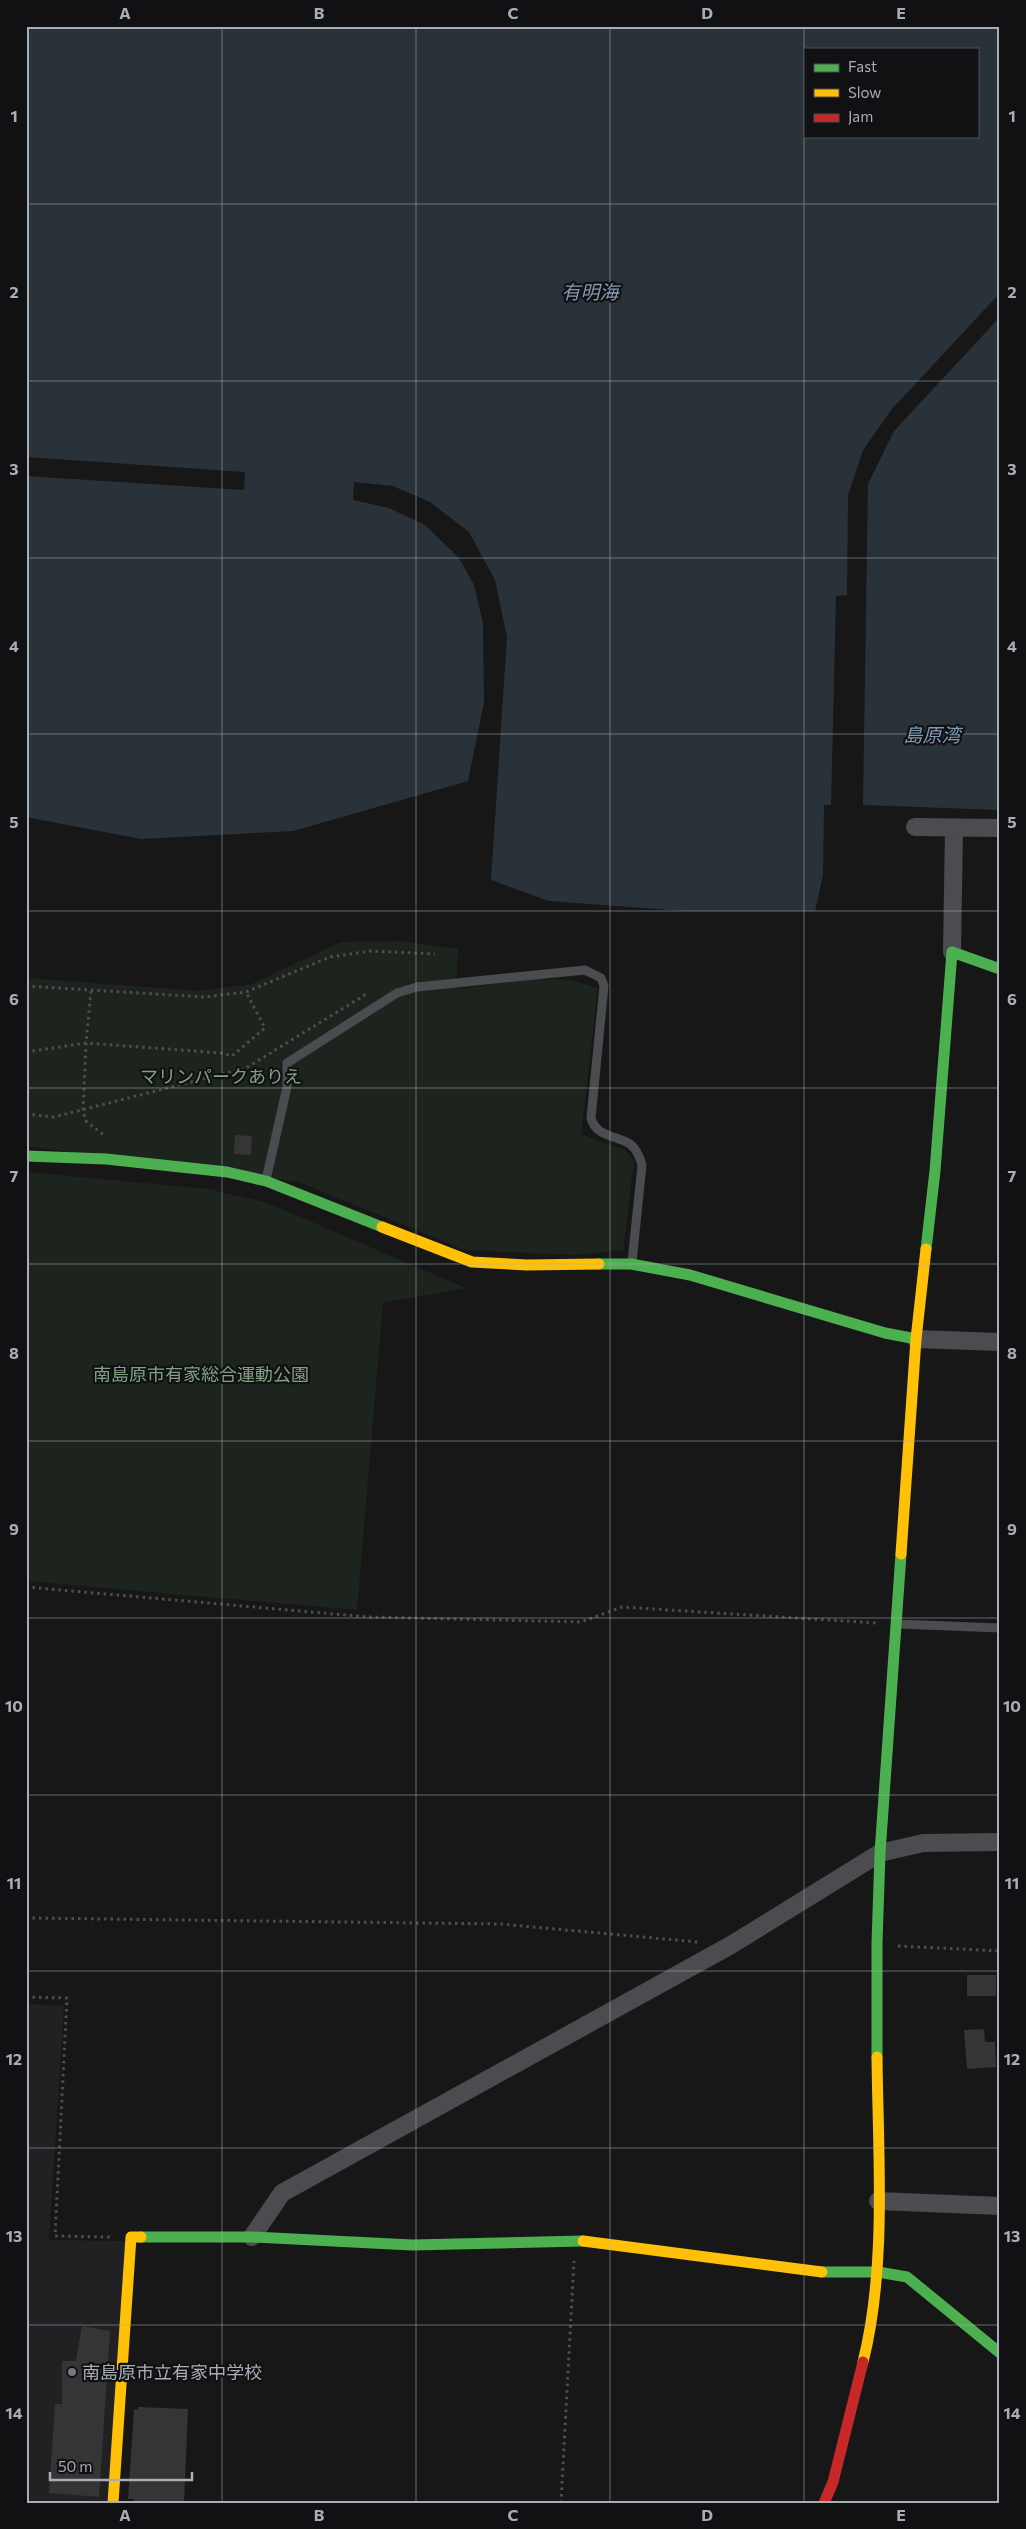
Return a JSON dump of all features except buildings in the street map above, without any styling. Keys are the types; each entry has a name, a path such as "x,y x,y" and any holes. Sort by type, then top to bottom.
{"street":[{"path":"915,827 954,829 1000,828"},
{"path":"824,2503 833,2482 869,2340 878,2272 877,1943 880,1853 916,1339 935,1171 952,952 954,829"},
{"path":"952,952 1000,969"},
{"path":"26,1156 106,1159 227,1172 266,1180 472,1262 527,1266 631,1264 690,1275 884,1333 916,1339 1000,1342"},
{"path":"252,2236 282,2193 731,1945 880,1853 924,1843 1000,1842"},
{"path":"878,2201 1000,2206"},
{"path":"113,2503 131,2237 252,2236 412,2245 575,2240 819,2272 878,2272 907,2277 1000,2353"}],"lane":[{"path":"266,1180 287,1087 287,1064 397,993 417,987 585,970 601,978 604,986 591,1118 593,1126 601,1132 631,1145 637,1152 642,1165 631,1264"},
{"path":"895,1624 1000,1628"}],"path":[{"path":"26,986 204,997 246,992 330,957 371,951 435,954"},
{"path":"26,1114 54,1117 83,1111 246,1068 373,990"},
{"path":"91,991 86,1043 83,1111 86,1121 105,1137 106,1159"},
{"path":"26,1052 86,1043 221,1053 232,1056 265,1028 246,992"},
{"path":"26,1587 368,1617 581,1622 622,1607 895,1624"},
{"path":"26,1918 500,1924 702,1942"},
{"path":"877,1943 923,1949 1000,1952"},
{"path":"26,1996 68,1998 55,2236 131,2237"},
{"path":"561,2503 575,2240"}],"shaded area":[{"name":"南島原市立有家中学校","path":"26,2004 64,2006 49,2240 127,2241 108,2503 26,2503"}],"green space":[{"name":"マリンパークありえ","path":"401,941 458,949 456,989 537,979 570,980 598,988 581,1134 625,1150 634,1161 623,1250 574,1255 465,1250 299,1182 26,1146 26,978 199,991 252,984 340,942"},
{"name":"南島原市有家総合運動公園","path":"26,1172 209,1189 265,1202 466,1288 383,1303 357,1610 26,1581"}],"water":[{"name":"有明海","path":"26,26 1000,26 1000,293 892,409 863,450 848,495 847,595 836,596 831,805 824,805 823,875 815,911 684,911 549,901 491,880 507,637 495,580 469,532 430,502 393,486 354,482 353,500 389,508 425,525 459,558 474,585 483,623 484,702 468,781 293,831 141,839 26,817"},
{"name":"島原湾","path":"1000,317 1000,810 863,805 868,484 894,431"}],"pier":[{"path":"26,457 245,472 244,490 26,476"}],"traffic: fast":[{"path":"926,1249 935,1171 952,952 1000,969"},
{"path":"26,1156 106,1159 227,1172 266,1181 382,1227"},
{"path":"599,1264 631,1264 690,1275 885,1333 916,1339"},
{"path":"877,2057 877,1943 880,1853 901,1554"},
{"path":"141,2237 252,2237 412,2245 583,2241"},
{"path":"822,2272 878,2272 907,2277 1000,2353"}],"traffic: slow":[{"path":"382,1227 472,1262 527,1265 599,1264"},
{"path":"901,1554 916,1339 926,1249"},
{"path":"863,2362 871,2326 878,2250 877,2057"},
{"path":"113,2503 131,2237 141,2237"},
{"path":"583,2241 822,2272"}],"traffic: jam":[{"path":"824,2503 833,2482 863,2362"}],"place":[{"name":"南島原市立有家中学校","path":"72,2372"}]}
